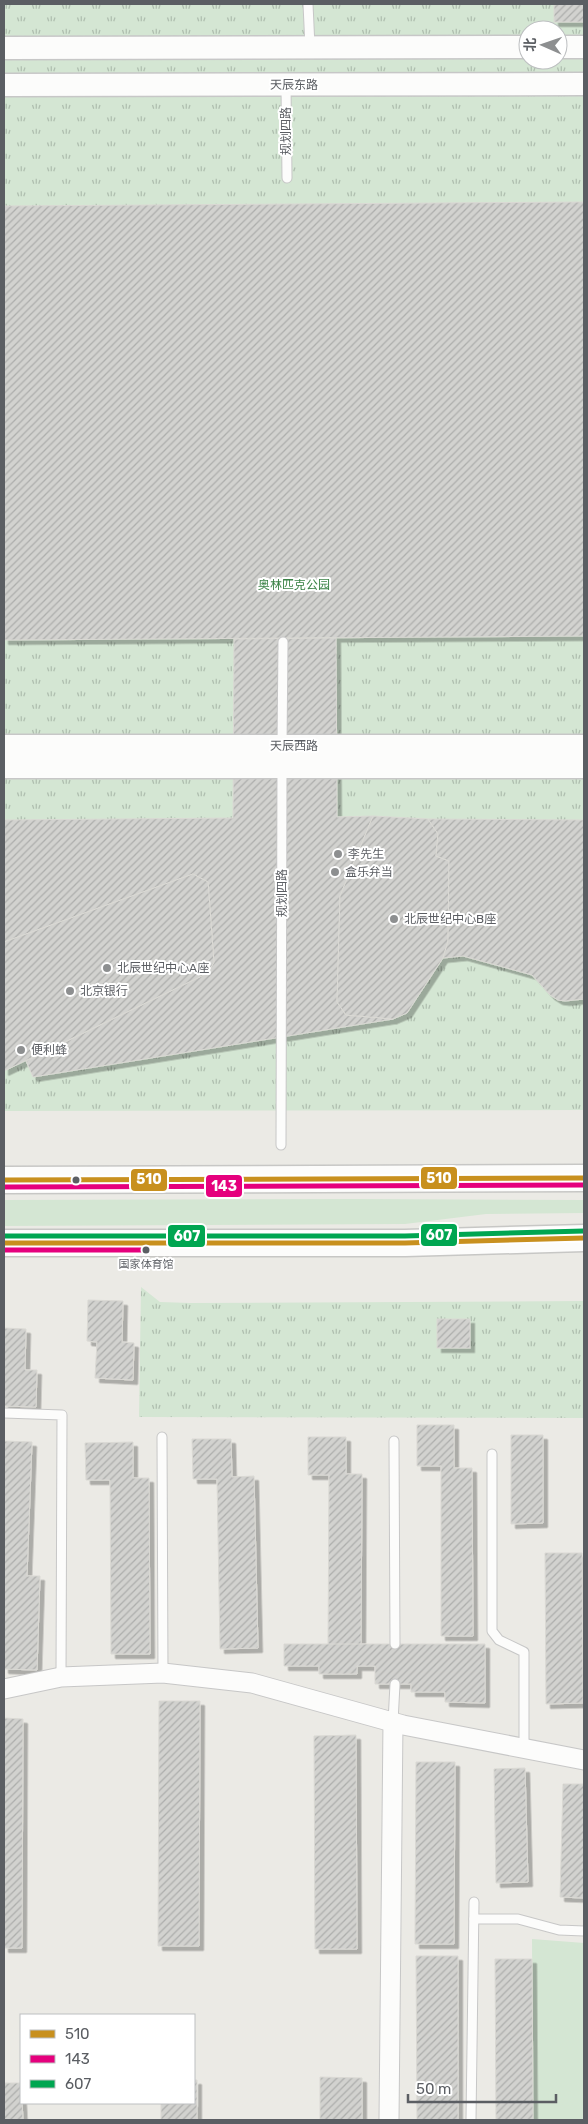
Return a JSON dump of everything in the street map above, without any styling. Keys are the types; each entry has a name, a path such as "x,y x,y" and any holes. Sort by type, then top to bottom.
{"main road":[{"path":"4,1180 584,1178"},
{"path":"4,1243 405,1242 584,1238"}],"street":[{"path":"4,48 518,47"},
{"path":"568,47 584,47"},
{"name":"天辰东路","path":"4,85 584,84"},
{"name":"天辰西路","path":"4,746 584,746"},
{"name":"天辰西路","path":"4,767 584,766"},
{"path":"4,1690 62,1677 163,1673 252,1683 393,1722 584,1760"},
{"path":"389,2120 393,1722"}],"lane":[{"path":"308,4 310,48"},
{"name":"规划四路","path":"286,84 287,178"},
{"name":"规划四路","path":"281,1145 283,642"},
{"path":"4,1413 62,1415 62,1677"},
{"path":"162,1437 163,1673"},
{"path":"394,1441 395,1644"},
{"path":"492,1454 492,1631 499,1640 524,1652 524,1748"},
{"path":"393,1722 395,1684"},
{"path":"471,2120 474,1902"},
{"path":"474,1919 518,1920 559,1930 584,1931"}],"green space":[{"name":"奥林匹克公园","path":"4,4 584,4 584,1110 4,1111"},
{"path":"4,1200 584,1200 584,1213 486,1214 405,1224 4,1226"},
{"path":"141,1287 160,1302 190,1303 584,1301 584,1418 139,1417"},
{"path":"532,1939 584,1943 584,2120 533,2120"}],"building":[{"path":"554,4 584,4 584,22 554,20"},
{"path":"584,202 584,636 4,640 4,206"},
{"path":"336,638 337,817 373,816 340,896 337,1002 346,1015 393,1019 33,1077 26,1061 208,973 214,962 208,882 193,874 4,942 4,820 233,818 234,639"},
{"name":"北辰世纪中心B座","path":"373,816 428,819 438,834 436,856 449,861 448,941 443,958 407,1013 393,1019 346,1015 337,1002 340,896"},
{"path":"428,819 584,820 584,999 558,1000 550,995 532,975 463,956 443,958 448,941 449,861 436,856 438,834"},
{"name":"北辰世纪中心A座","path":"193,874 208,882 214,962 208,973 4,1071 4,942"},
{"path":"88,1300 123,1301 122,1342 134,1343 133,1380 95,1378 97,1342 87,1341"},
{"path":"437,1319 470,1319 470,1348 437,1348"},
{"path":"4,1328 26,1329 25,1370 37,1370 36,1407 4,1406"},
{"path":"417,1425 454,1425 454,1468 472,1468 473,1636 441,1636 441,1466 417,1466"},
{"path":"511,1435 543,1435 543,1523 511,1524"},
{"path":"308,1437 346,1437 346,1474 362,1474 361,1645 328,1645 329,1475 308,1475"},
{"path":"192,1439 231,1439 232,1477 254,1476 258,1648 220,1649 217,1479 193,1479"},
{"path":"4,1441 32,1442 27,1576 40,1576 37,1670 4,1669"},
{"path":"133,1442 133,1478 149,1478 150,1654 111,1654 110,1480 86,1480 85,1443"},
{"path":"545,1553 582,1553 583,1703 546,1704"},
{"path":"284,1644 485,1644 485,1703 445,1702 445,1692 411,1692 411,1684 375,1684 375,1666 357,1666 357,1674 319,1674 319,1666 284,1666"},
{"path":"159,1701 200,1701 199,1946 158,1946"},
{"path":"4,1718 23,1719 22,1948 4,1948"},
{"path":"356,1735 357,1949 315,1949 314,1736"},
{"path":"416,1762 455,1762 454,1944 415,1944"},
{"path":"525,1768 528,1882 496,1883 494,1769"},
{"path":"563,1784 584,1784 584,1898 560,1897"},
{"path":"416,1956 458,1956 458,2120 417,2120"},
{"path":"495,1959 532,1959 533,2120 496,2120"},
{"path":"320,2077 362,2078 362,2120 320,2120"},
{"path":"195,2080 197,2080 197,2120 161,2120 161,2104 195,2104"},
{"path":"4,2083 20,2083 20,2104 22,2104 23,2120 4,2120"}],"transit line":[{"name":"510","path":"4,1180 584,1178"},
{"name":"143","path":"4,1187 584,1185"},
{"name":"607","path":"4,1236 405,1236 584,1231"},
{"name":"510","path":"4,1243 405,1243 584,1238"},
{"name":"143","path":"4,1250 147,1250"}],"place":[{"name":"李先生","path":"338,854"},
{"name":"盒乐弁当","path":"335,872"},
{"name":"北辰世纪中心B座","path":"394,919"},
{"name":"北辰世纪中心A座","path":"107,968"},
{"name":"北京银行","path":"70,991"},
{"name":"便利蜂","path":"21,1050"},
{"name":"国家体育馆","path":"146,1250"}]}
